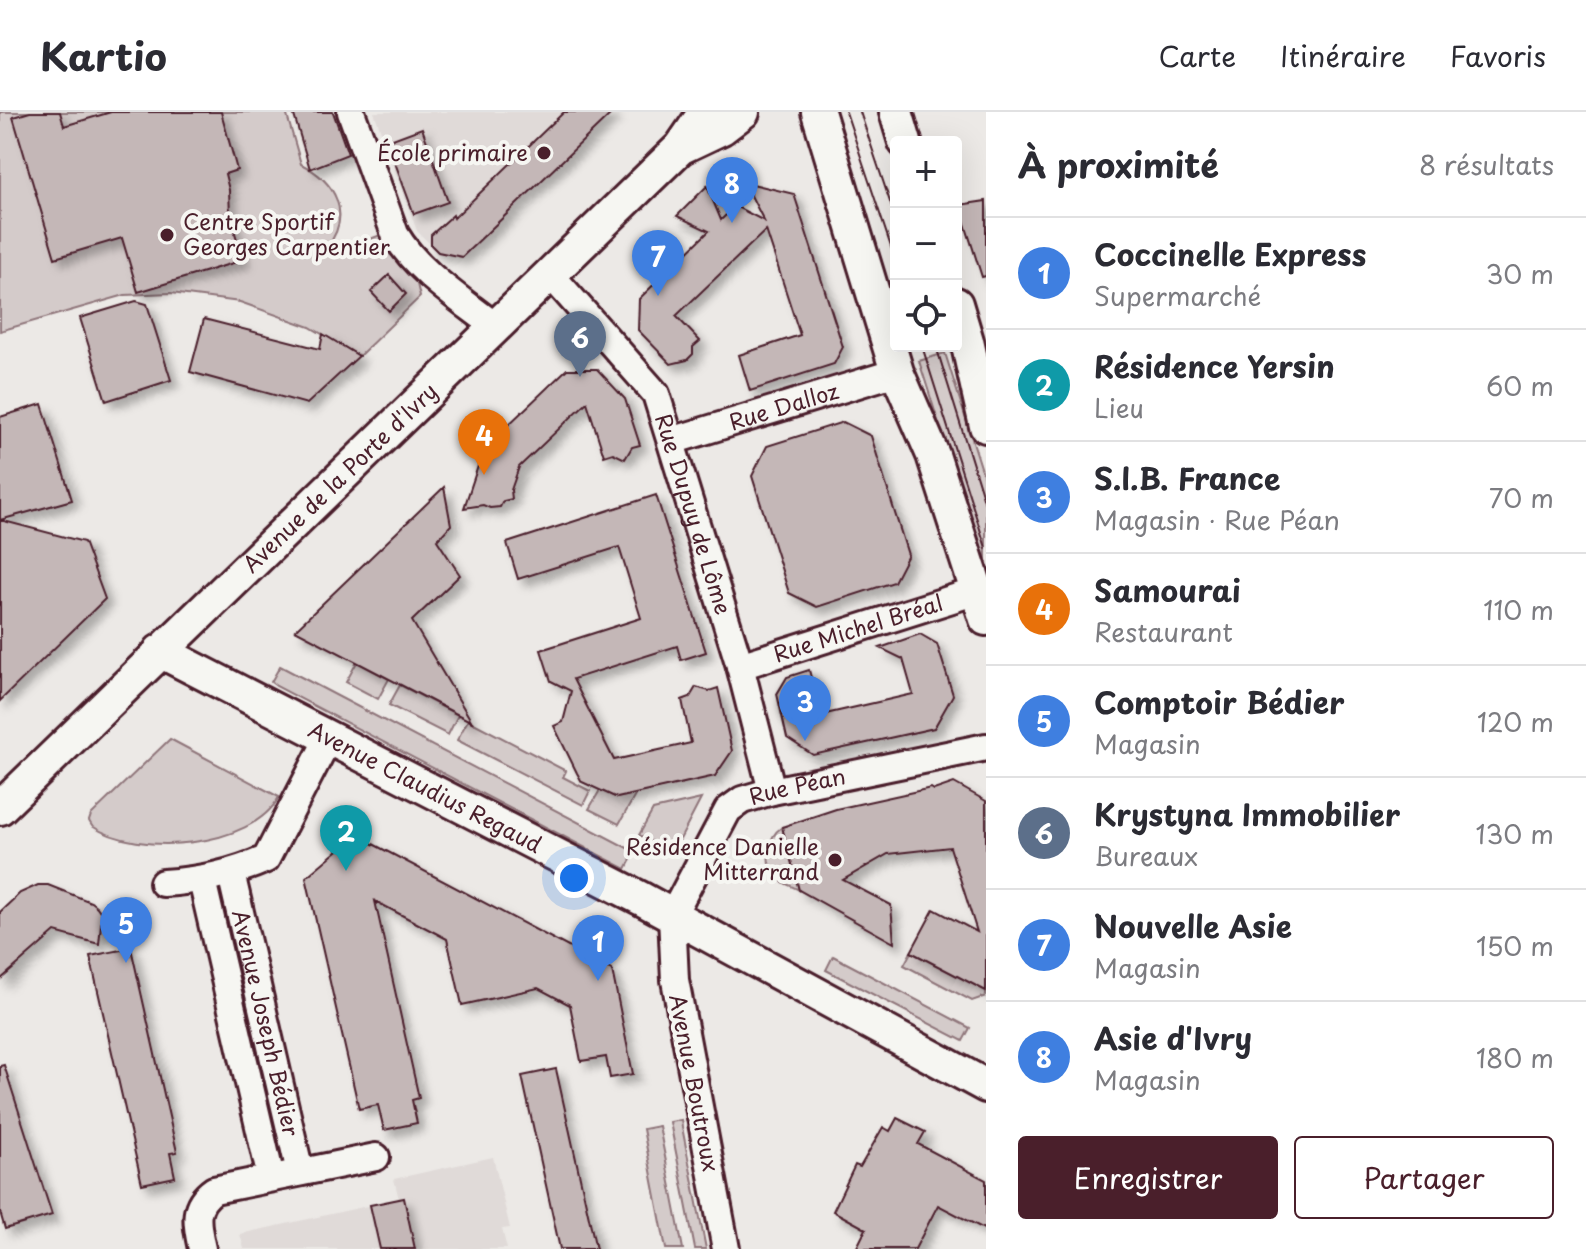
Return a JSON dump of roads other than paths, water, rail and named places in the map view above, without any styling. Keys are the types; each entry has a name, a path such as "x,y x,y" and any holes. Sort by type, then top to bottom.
{"main road":[{"name":"Avenue de la Porte d'Ivry","path":"0,808 681,147 705,112"},
{"name":"Avenue de la Porte d'Ivry","path":"681,147 722,128 743,112"},
{"path":"818,112 897,372 933,455 981,605"},
{"path":"896,112 903,136"},
{"path":"962,324 986,426"},
{"name":"Avenue Claudius Regaud","path":"160,651 672,916 986,1086"}],"street":[{"path":"351,112 395,234 404,249 420,266 497,328"},
{"name":"Rue Dupuy de Lôme","path":"550,274 656,394 740,666 772,791"},
{"name":"Rue Dalloz","path":"671,441 897,372"},
{"name":"Rue Michel Bréal","path":"740,666 981,605"},
{"path":"163,883 202,880 266,859 329,737"},
{"name":"Rue Péan","path":"672,916 728,810 742,800 772,791 986,747"},
{"name":"Avenue Joseph Bédier","path":"231,873 300,1172"},
{"name":"Avenue Joseph Bédier","path":"202,880 271,1178"},
{"name":"Avenue Boutroux","path":"672,916 675,980 726,1249"},
{"path":"202,1249 195,1216 205,1196 214,1190 376,1157"}],"tram line":[{"path":"846,112 890,244"},
{"path":"860,112 892,208"},
{"path":"924,352 986,548"},
{"path":"938,352 986,507"}],"place":[{"name":"École primaire","path":"544,153"},
{"name":"Asie d'Ivry","path":"732,223"},
{"name":"Centre Sportif Georges Carpentier","path":"167,235"},
{"name":"Nouvelle Asie","path":"658,296"},
{"name":"Krystyna Immobilier","path":"580,377"},
{"name":"Samourai","path":"484,475"},
{"name":"S.I.B. France","path":"805,741"},
{"name":"Résidence Danielle Mitterrand","path":"835,860"},
{"name":"Résidence Yersin","path":"346,871"},
{"name":"Comptoir Bédier","path":"126,963"},
{"name":"Coccinelle Express","path":"598,981"}]}
